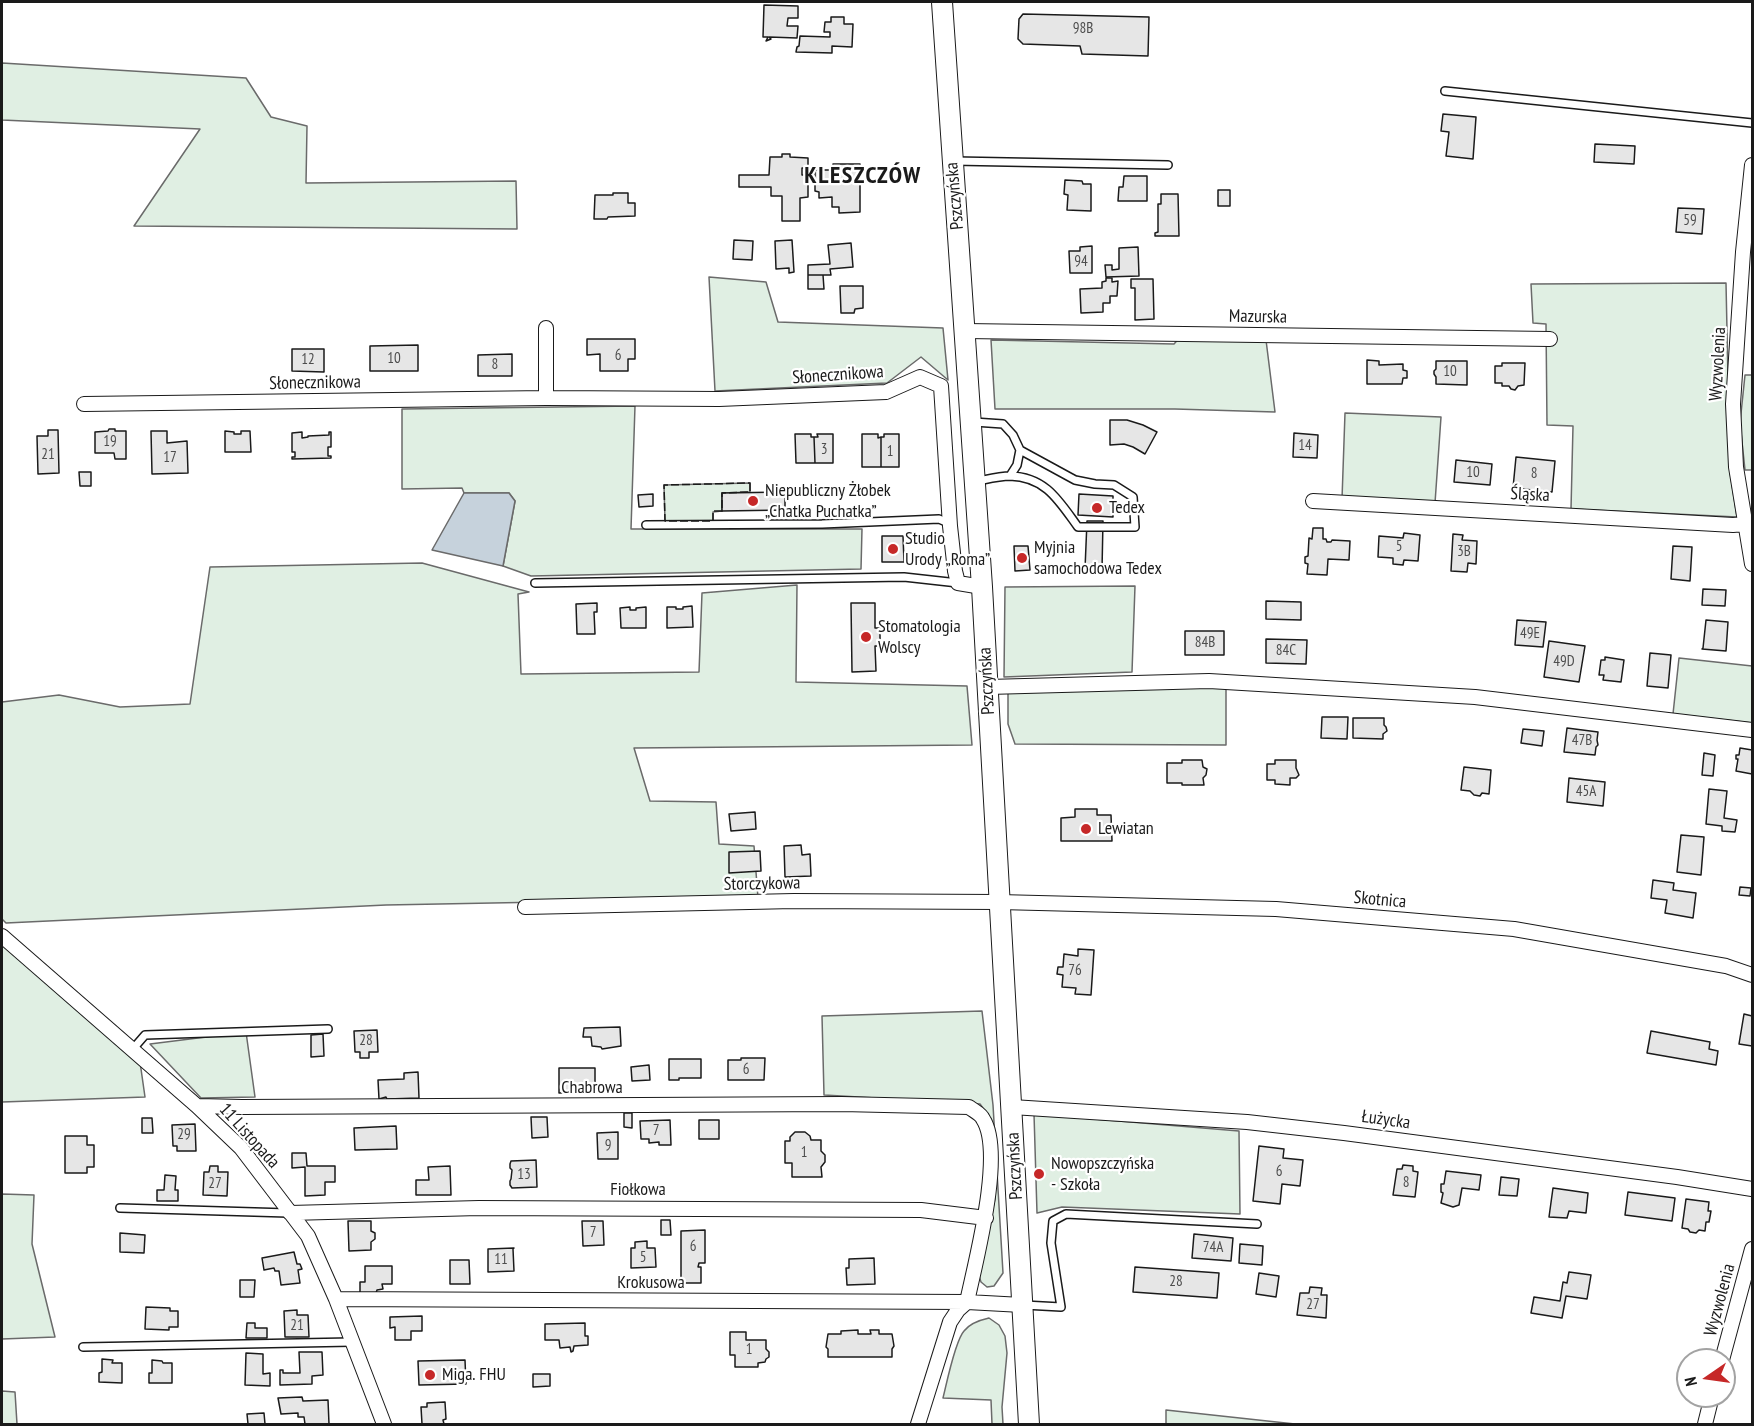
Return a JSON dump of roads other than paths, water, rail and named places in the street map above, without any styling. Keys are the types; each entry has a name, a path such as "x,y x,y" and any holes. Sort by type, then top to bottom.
{"main road":[{"name":"Pszczyńska","path":"942,2 982,587 1029,1425"}],"street":[{"name":"Wyzwolenia","path":"1752,165 1743,252 1733,404 1736,467 1752,564"},
{"path":"546,328 546,398"},
{"name":"Mazurska","path":"965,331 1550,339"},
{"name":"Słonecznikowa","path":"84,404 546,398 719,399 886,392 920,376 941,386 950,526 958,583"},
{"name":"Śląska","path":"1313,501 1745,524"},
{"path":"958,583 982,587"},
{"path":"988,687 1209,681 1475,697 1752,730"},
{"name":"Storczykowa","path":"525,908 794,902 999,902"},
{"name":"Skotnica","path":"999,902 1276,909 1514,929 1725,966 1752,975"},
{"name":"11 Listopada","path":"2,936 197,1106 241,1148 308,1236 336,1299 384,1425"},
{"name":"Chabrowa","path":"197,1106 842,1104 969,1107 983,1118"},
{"name":"Łużycka","path":"1012,1107 1138,1114 1344,1132 1752,1189"},
{"name":"Pszczyńska","path":"918,1425 950,1322 967,1302 986,1218 991,1154 988,1132 983,1118"},
{"name":"Fiołkowa","path":"290,1213 479,1208 909,1209 986,1218"},
{"name":"Wyzwolenia","path":"1725,1348 1752,1249"},
{"name":"Krokusowa","path":"336,1299 967,1302"},
{"path":"967,1302 1022,1305"},
{"path":"1705,1425 1709,1408"}],"lane":[{"path":"1445,91 1752,123"},
{"path":"952,160 1168,165"},
{"path":"971,423 1004,424 1014,435 1020,450 1017,465 1010,476"},
{"path":"975,481 1010,476 1033,480 1053,493 1078,527 1134,527 1133,497 1114,485 1075,480 1020,450"},
{"path":"646,525 822,524 939,519 950,526"},
{"path":"535,584 904,577 958,583"},
{"path":"132,1050 145,1035 327,1029"},
{"path":"120,1208 290,1213"},
{"path":"1022,1305 1061,1306 1051,1243 1053,1221 1066,1214 1257,1224"},
{"path":"83,1347 352,1342"}],"place":[{"name":"Niepubliczny Żłobek „Chatka Puchatka”","path":"753,501"},
{"name":"Tedex","path":"1097,508"},
{"name":"Studio Urody „Roma”","path":"893,549"},
{"name":"Myjnia samochodowa Tedex","path":"1022,558"},
{"name":"Stomatologia Wolscy","path":"866,637"},
{"name":"Lewiatan","path":"1086,829"},
{"name":"Nowopszczyńska - Szkoła","path":"1039,1174"},
{"name":"Miga. FHU","path":"430,1375"}],"district":[{"name":"KLESZCZÓW","path":"863,176"}]}
